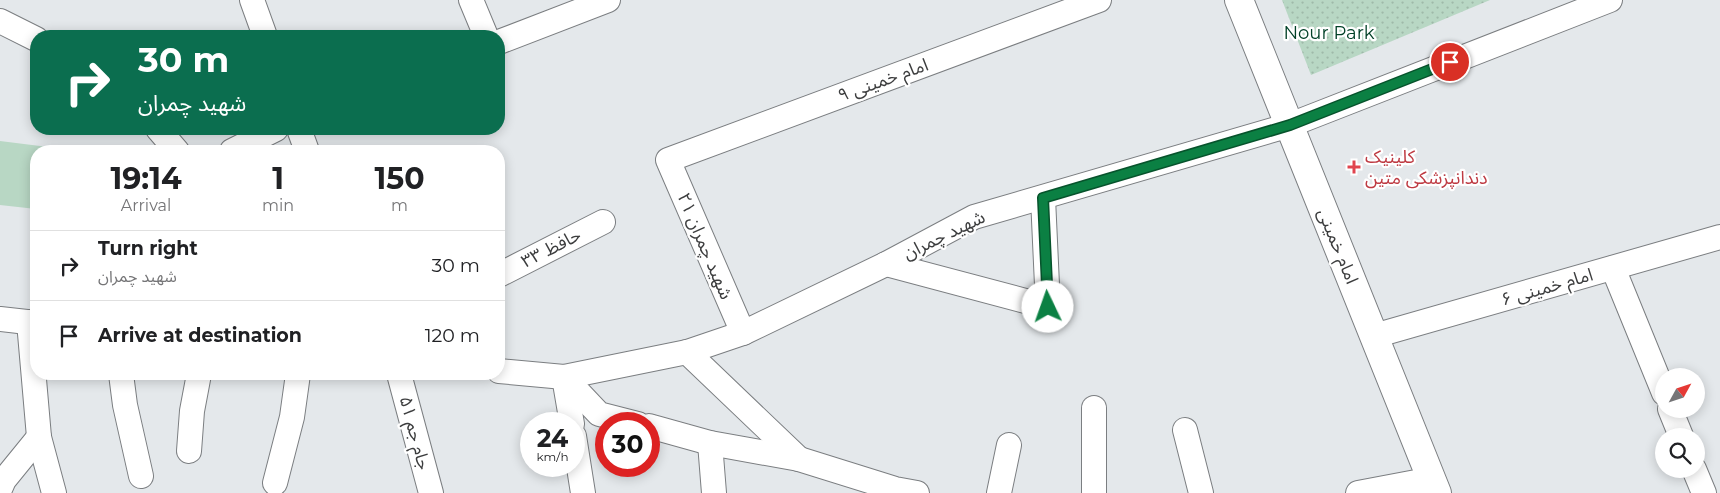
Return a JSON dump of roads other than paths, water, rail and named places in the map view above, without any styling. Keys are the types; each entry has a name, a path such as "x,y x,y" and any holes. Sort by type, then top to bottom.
{"main road":[{"name":"امام خمینی","path":"1239,0 1434,486"}],"street":[{"path":"252,0 264,30"},
{"path":"471,0 484,30"},
{"path":"505,40 608,0"},
{"name":"امام خمینی ۹","path":"668,160 1099,0"},
{"name":"شهید چمران","path":"505,372 564,377 687,352 743,333 886,264 974,217 1290,125 1610,0"},
{"path":"0,21 30,36"},
{"path":"163,135 172,145"},
{"path":"244,145 264,135"},
{"name":"شهید چمران ۲۱","path":"668,160 743,333"},
{"path":"886,264 1048,307 1043,198"},
{"name":"حافظ ۳۳","path":"505,272 604,222"},
{"name":"امام خمینی ۶","path":"1374,336 1720,237"},
{"path":"1613,268 1655,371"},
{"path":"0,319 30,322"},
{"path":"687,352 799,459"},
{"path":"564,377 570,412"},
{"path":"564,377 597,412"},
{"path":"36,380 39,437 54,493"},
{"path":"123,380 125,405 142,476"},
{"path":"189,451 192,411 198,380"},
{"path":"276,483 292,417 297,380"},
{"name":"جام جم ۵۱","path":"401,380 432,493"},
{"path":"1094,408 1094,493"},
{"path":"660,429 710,442 799,459 865,486 917,493"},
{"path":"1185,430 1201,493"},
{"path":"0,489 4,480 39,437"},
{"path":"710,442 714,493"},
{"path":"999,493 1009,445"},
{"path":"580,477 583,493"},
{"path":"1698,478 1704,493"},
{"path":"1358,493 1434,486"}],"place":[{"name":"کلینیک دندانپزشکی متین","path":"1354,167"}],"park label":[{"name":"Nour Park","path":"1329,33"}]}
